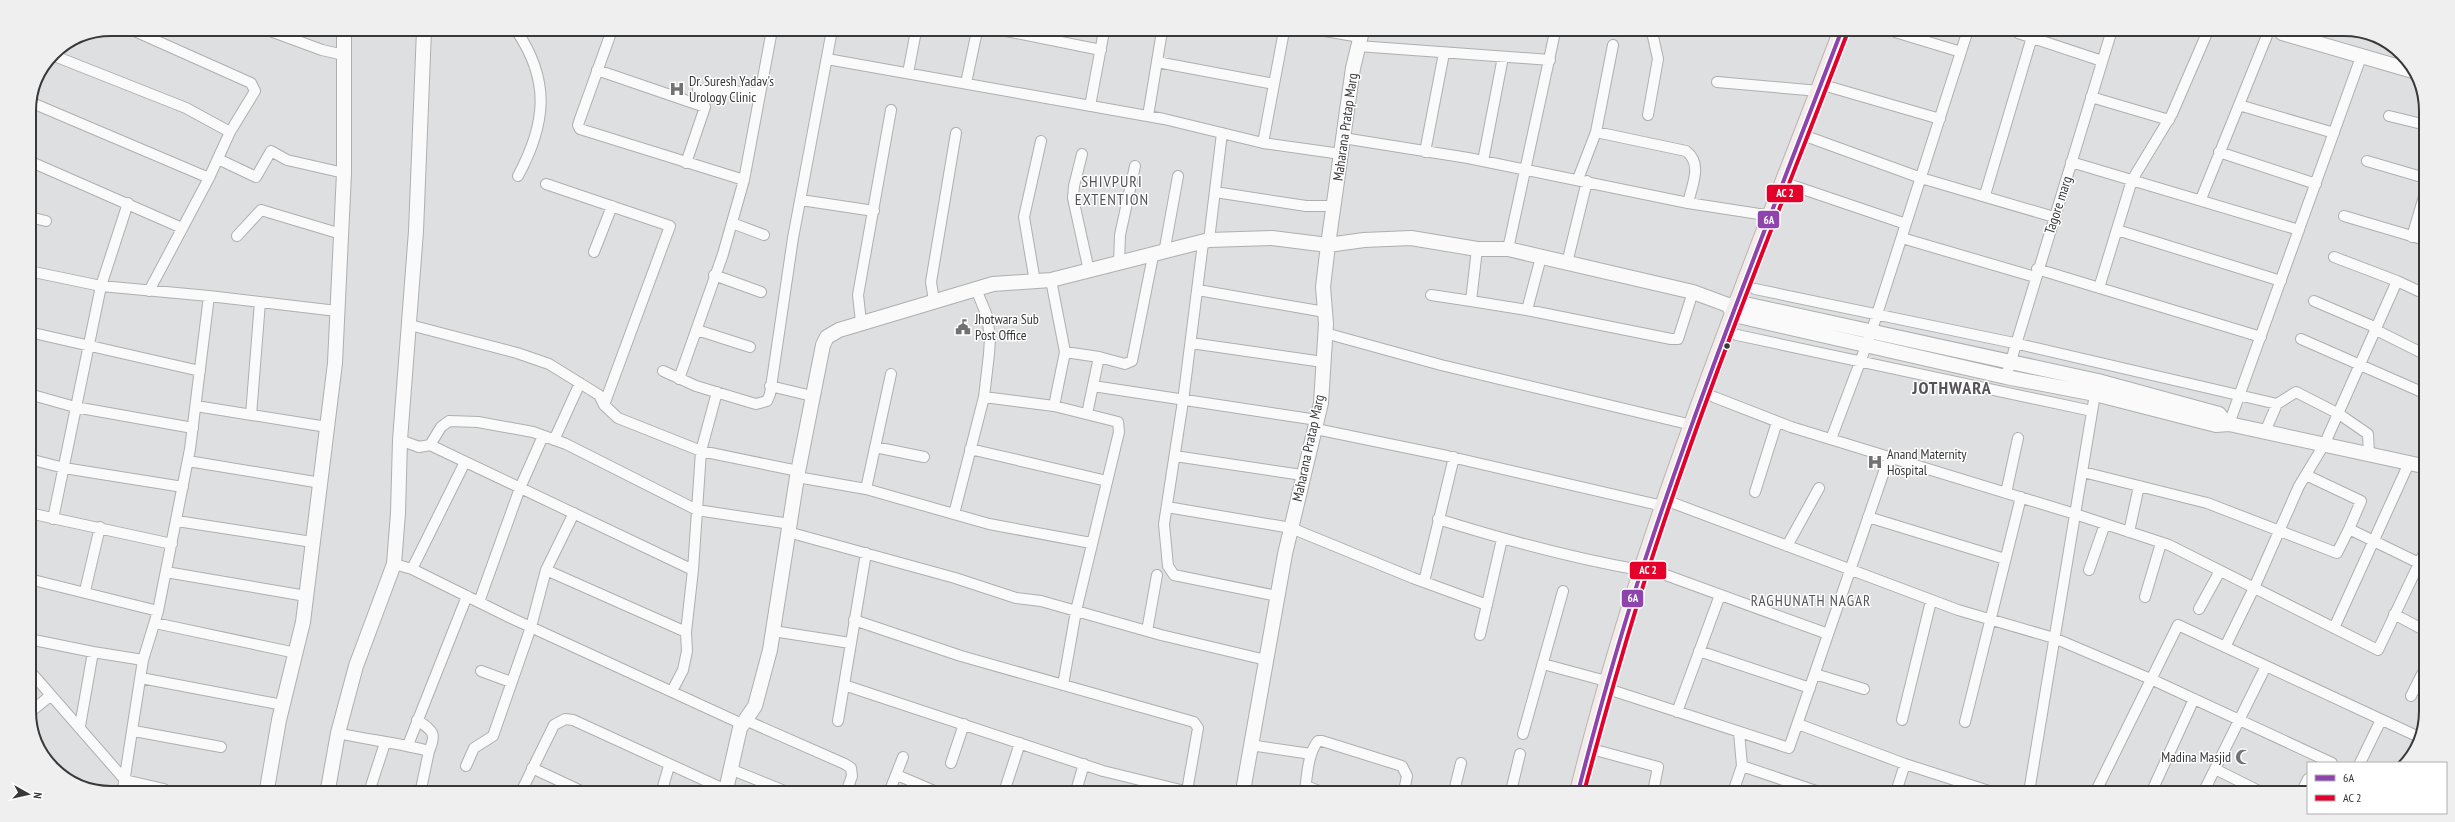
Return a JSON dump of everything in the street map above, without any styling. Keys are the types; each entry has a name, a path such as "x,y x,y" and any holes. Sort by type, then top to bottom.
{"main road":[{"path":"1668,503 1714,397 1737,335 1738,309 1755,289 1794,186 1811,138 1840,36"},
{"path":"1580,786 1692,425 1738,309 1772,216 1824,89 1849,36"},
{"path":"1590,786 1599,751 1610,686"}],"street":[{"path":"146,36 252,84 255,91 230,132 209,178 149,291"},
{"path":"284,36 322,50 344,55"},
{"path":"268,786 283,706 296,653 306,596 335,363 344,173 344,36"},
{"path":"329,786 338,732 356,666 394,564 407,334 410,324 424,36"},
{"path":"518,176 525,162 539,124 542,101 534,66 519,36"},
{"path":"610,36 578,125 580,129 744,180"},
{"path":"679,379 697,330 732,223 744,180 771,36"},
{"path":"663,371 679,379 749,402 762,403 767,401 801,200 831,36"},
{"path":"908,73 915,36"},
{"path":"966,83 976,36"},
{"path":"1031,36 1101,50"},
{"path":"1090,106 1103,36"},
{"path":"1148,116 1161,36"},
{"path":"1263,143 1283,36"},
{"path":"1350,36 1444,53 1550,60"},
{"path":"1508,249 1527,169 1554,36"},
{"path":"1648,115 1658,59 1653,36"},
{"path":"1908,36 1961,52"},
{"path":"1832,439 1869,339 1967,36"},
{"path":"2028,36 2102,61"},
{"name":"Tagore marg","path":"2007,370 2014,343 2110,36"},
{"path":"2099,288 2132,180 2169,120 2207,36"},
{"path":"2201,199 2239,105 2275,36"},
{"path":"2288,36 2407,70"},
{"path":"1985,195 2032,37"},
{"name":"Maharana Pratap Marg","path":"1244,786 1277,596 1302,475 1321,403 1325,333 1323,288 1343,138 1360,38"},
{"path":"1566,263 1582,180 1596,132 1613,45"},
{"path":"1425,152 1444,53"},
{"path":"1483,161 1503,57"},
{"path":"2224,424 2239,396 2361,57"},
{"path":"59,58 186,108 230,132"},
{"path":"827,59 1148,116 1263,143 1341,154"},
{"path":"1157,62 1274,84"},
{"path":"597,70 705,106 686,163"},
{"path":"1717,82 1824,89 1940,119"},
{"path":"698,89 760,94"},
{"path":"2091,97 2169,120"},
{"path":"36,105 209,178"},
{"path":"2239,105 2334,133"},
{"path":"861,322 858,295 891,110"},
{"path":"2390,116 2419,124"},
{"path":"1596,132 1686,151 1691,155 1696,165 1688,203"},
{"path":"934,301 931,282 956,133"},
{"path":"1222,133 1215,192 1198,290 1164,524 1168,566 1174,576 1277,596"},
{"path":"1343,138 1483,161 1582,180 1688,203 1772,216"},
{"path":"1811,138 1921,178 1985,195 2054,217"},
{"path":"1035,282 1024,217 1041,142"},
{"path":"218,159 256,177 271,151 287,160 344,173"},
{"path":"2219,152 2316,184"},
{"path":"1082,154 1074,186 1073,198 1089,271"},
{"path":"2367,161 2419,176"},
{"path":"2071,162 2201,199 2299,230"},
{"path":"36,164 128,203 182,228"},
{"path":"1119,264 1120,235 1135,166"},
{"path":"1065,352 1099,357 1125,364 1134,358 1178,176"},
{"path":"546,184 670,226 604,405"},
{"path":"1794,186 1906,224"},
{"path":"1215,192 1306,206 1334,206"},
{"path":"801,200 874,211"},
{"path":"54,520 75,406 101,286 128,203"},
{"path":"594,252 612,206"},
{"path":"237,236 261,210 342,234"},
{"path":"2412,237 2419,213"},
{"path":"2344,216 2419,239"},
{"path":"36,219 46,221"},
{"path":"732,223 764,234"},
{"path":"2117,230 2281,281"},
{"path":"727,786 743,722 755,706 770,650 812,396 823,345 828,337 861,322 993,284 1051,280 1206,241 1272,238 1328,246 1364,240 1411,238 1477,249 1508,249 1693,292 1738,309 2007,370 2095,394 2224,424 2325,443 2419,465"},
{"path":"1902,238 2099,288 2261,337"},
{"path":"1471,301 1477,249"},
{"path":"1527,310 1541,257"},
{"path":"2334,257 2398,281 2419,291"},
{"path":"36,272 101,286 209,296 337,312"},
{"path":"714,275 761,292"},
{"path":"1051,280 1065,352 1054,406"},
{"path":"2225,647 2306,475 2325,443 2398,281"},
{"path":"954,514 984,397 990,338 987,316 976,289"},
{"path":"1755,289 2014,343 2277,404"},
{"path":"1198,290 1325,312"},
{"path":"1431,295 1527,310 1678,339 1693,292"},
{"path":"124,784 134,731 143,660 158,611 188,461 209,296"},
{"path":"2314,301 2376,329 2419,351"},
{"path":"251,415 260,302"},
{"path":"410,324 517,353 548,364 599,395 604,405 618,418 701,451 866,489 989,524 1091,543"},
{"path":"697,330 750,347"},
{"path":"1325,333 1441,365 1692,425"},
{"path":"36,334 88,347 200,371"},
{"path":"1737,335 1861,360 2092,411"},
{"path":"2301,340 2359,367 2419,391"},
{"path":"1191,343 1323,362"},
{"path":"1087,414 1099,357"},
{"path":"2007,370 2098,381 2219,414 2224,424"},
{"path":"866,489 891,374"},
{"path":"554,440 580,383"},
{"path":"770,386 812,396"},
{"path":"1093,386 1316,424 1454,457 1668,503 1787,546 1849,571 1931,601 2054,638 2153,680 2239,720 2318,760"},
{"path":"672,691 683,670 687,651 686,632 693,570 701,451 717,392"},
{"path":"2265,432 2277,404 2296,392 2338,414 2368,434 2370,454"},
{"path":"2030,786 2095,394"},
{"path":"36,396 75,406 193,428"},
{"path":"984,397 1054,406 1118,422 1119,432 1091,543 1076,611 1063,685"},
{"path":"1714,397 1777,422 2021,497 2162,543 2378,650 2394,614 2419,567"},
{"path":"196,406 328,427"},
{"path":"430,445 441,427 449,421 478,422 543,436 697,510 789,528 1016,598 1041,602 1147,631 1266,660"},
{"path":"1755,492 1777,422"},
{"path":"479,602 520,488 543,436"},
{"path":"2006,493 2018,438"},
{"path":"400,440 418,447 430,445 693,570"},
{"path":"875,447 924,457"},
{"path":"970,449 1107,481"},
{"path":"1175,456 1302,475"},
{"path":"1424,582 1454,457"},
{"path":"1543,664 1610,686 1677,712 1789,748 1889,457"},
{"path":"36,461 64,468 183,487"},
{"path":"188,461 321,483"},
{"path":"412,570 465,462"},
{"path":"2334,628 2372,541 2409,463"},
{"path":"2083,472 2207,503 2336,553 2349,529 2361,501 2306,475"},
{"path":"2129,532 2138,486"},
{"path":"1787,546 1819,488"},
{"path":"1965,722 1989,619 2021,497"},
{"path":"1167,507 1291,528 1424,582 1487,605"},
{"path":"466,766 474,748 493,736 510,682 531,627 546,570 574,513"},
{"path":"36,515 54,520 100,527 172,544"},
{"path":"1868,517 2005,559"},
{"path":"1438,519 1502,539 1581,560 1646,570 1828,634"},
{"path":"177,521 312,542"},
{"path":"2089,570 2105,524"},
{"path":"85,591 100,527"},
{"path":"2349,529 2372,541 2419,560"},
{"path":"1480,635 1502,539"},
{"path":"2145,597 2162,543"},
{"path":"838,721 866,553"},
{"path":"394,564 412,570 531,627 672,691 845,764 851,768 852,776 848,786"},
{"path":"546,570 686,632"},
{"path":"2199,608 2220,571"},
{"path":"166,572 306,596"},
{"path":"1147,631 1157,575"},
{"path":"36,580 85,591 158,611"},
{"path":"1523,734 1563,591"},
{"path":"1677,712 1720,595"},
{"path":"408,745 467,596"},
{"path":"1902,720 1931,601"},
{"path":"2394,614 2419,627"},
{"path":"854,620 961,656 1194,722 1198,728 1187,786"},
{"path":"155,623 296,653"},
{"path":"2098,786 2153,680 2178,625 2414,735"},
{"path":"773,631 850,643"},
{"path":"36,640 93,652 143,660"},
{"path":"1699,651 1810,688"},
{"path":"80,726 93,652"},
{"path":"2206,786 2266,666"},
{"path":"482,671 510,682"},
{"path":"1815,674 1864,689"},
{"path":"141,678 283,706"},
{"path":"36,679 50,696 80,726 124,784 140,786"},
{"path":"2411,696 2419,680"},
{"path":"844,685 1084,764 1167,786"},
{"path":"36,707 50,696"},
{"path":"2154,786 2194,699"},
{"path":"524,786 554,725 565,719 573,720 669,766 716,786"},
{"path":"417,720 433,733 434,738 429,751 422,786"},
{"path":"2360,762 2381,720"},
{"path":"951,763 964,724"},
{"path":"1798,724 1905,764 1973,786"},
{"path":"134,731 221,747"},
{"path":"338,732 386,744 408,745 429,751"},
{"path":"1735,786 1742,766 1739,732"},
{"path":"1305,786 1311,754 1315,744 1322,741 1402,766 1407,776 1405,786"},
{"path":"1006,786 1020,742"},
{"path":"371,786 386,744"},
{"path":"1250,745 1311,754"},
{"path":"1599,751 1658,767 1654,786"},
{"path":"1512,786 1520,754"},
{"path":"892,786 903,756"},
{"path":"1455,786 1461,763"},
{"path":"1077,786 1084,764"},
{"path":"1898,786 1905,764"},
{"path":"663,786 669,766"},
{"path":"1742,766 1801,786"},
{"path":"532,768 570,786"},
{"path":"730,769 772,786"},
{"path":"2215,769 2249,786"},
{"path":"897,775 923,786"}],"transit line":[{"name":"6A","path":"1580,786 1618,645 1656,526 1733,313 1839,36"},
{"path":"1586,786 1638,602 1686,458 1738,316 1846,36"}],"place":[{"name":"Dr. Suresh Yadav's Urology Clinic","path":"677,89"},
{"name":"Jhotwara Sub Post Office","path":"963,327"},
{"name":"Anand Maternity Hospital","path":"1875,462"},
{"name":"Madina Masjid","path":"2243,757"}],"district":[{"name":"SHIVPURI EXTENTION","path":"1112,190"},
{"name":"JOTHWARA","path":"1952,387"},
{"name":"RAGHUNATH NAGAR","path":"1811,600"}]}
